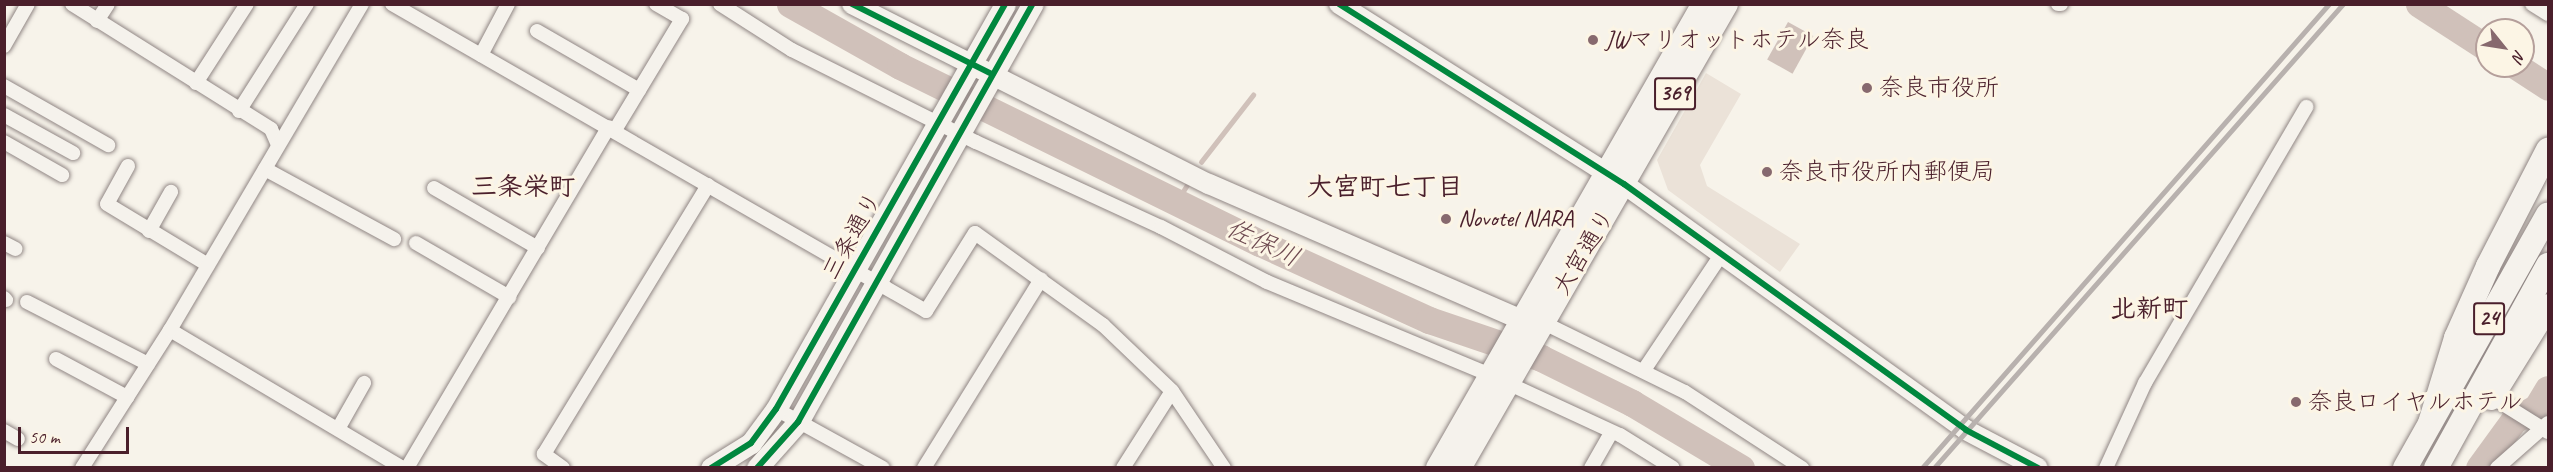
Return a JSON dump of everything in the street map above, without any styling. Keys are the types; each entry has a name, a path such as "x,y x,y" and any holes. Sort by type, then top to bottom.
{"highway":[{"name":"大宮通り","path":"1615,178 1704,4"},
{"name":"大宮通り","path":"1438,468 1500,377 1615,178 1726,4"},
{"path":"2430,423 2456,338 2488,266 2548,150"},
{"name":"24","path":"2405,468 2548,214"},
{"name":"24","path":"2436,468 2548,265"},
{"path":"2444,468 2492,397 2548,306"},
{"name":"大宮通り","path":"1459,468 1500,377"}],"main road":[{"name":"三条通り","path":"711,468 751,443 776,409 854,267 1005,4"},
{"name":"三条通り","path":"756,468 798,422 1033,4"}],"street":[{"path":"4,46 28,4"},
{"path":"72,4 271,129 278,145"},
{"path":"97,21 108,4"},
{"path":"196,84 248,4"},
{"path":"239,111 307,4"},
{"path":"82,468 170,330 362,4"},
{"path":"392,4 411,9 481,55 926,310 975,233 1103,325 1172,391 1224,468"},
{"path":"481,55 508,4"},
{"path":"407,468 538,248 682,19 656,4"},
{"path":"720,4 792,50 939,118 1268,282 1500,377 1611,433 1673,468"},
{"path":"852,4 991,77 1209,184 1530,324 1644,370 1802,468"},
{"path":"1339,4 1615,178 1966,430 2038,468"},
{"path":"2532,4 2548,14"},
{"path":"537,31 639,90"},
{"path":"4,86 108,145"},
{"path":"2106,468 2145,383 2306,108"},
{"path":"4,115 73,153"},
{"path":"4,142 62,175"},
{"path":"128,166 107,204 208,265"},
{"path":"265,169 394,239"},
{"path":"563,468 544,454 708,185"},
{"path":"434,188 538,248"},
{"path":"149,231 171,192"},
{"path":"416,243 509,297"},
{"path":"1644,370 1721,255"},
{"path":"924,468 1041,279"},
{"path":"27,302 148,364"},
{"path":"170,330 402,468"},
{"path":"56,359 127,397"},
{"path":"338,429 363,383"},
{"path":"1123,468 1172,391"},
{"path":"2492,397 2547,428 2497,468"},
{"path":"776,409 798,422 816,427 883,468"},
{"path":"4,431 18,439"},
{"path":"1591,468 1611,433"}],"shaded area":[{"path":"1788,22 1813,36 1793,74 1767,60"},
{"path":"1706,73 1741,94 1700,165 1707,186 1800,244 1780,272 1668,190 1657,160"}],"waterway":[{"name":"佐保川","path":"790,4 900,66 1260,243 1429,320 1541,358 1632,403 1741,468"},
{"path":"2419,4 2475,40"},
{"path":"2534,78 2548,87"},
{"path":"1201,162 1253,95"},
{"path":"1177,201 1190,180"},
{"path":"2479,468 2514,420 2537,407 2548,389"}],"railway":[{"path":"1922,468 2329,4"},
{"path":"1934,468 2343,4"}],"cycle path":[{"path":"852,4 992,74"},
{"path":"711,468 751,443 776,409 1005,4"},
{"path":"757,468 798,422 1033,4"},
{"path":"1339,4 1624,184 1966,430 2038,468"}],"place":[{"name":"JWマリオットホテル奈良","path":"1593,40"},
{"name":"奈良市役所","path":"1867,88"},
{"name":"奈良市役所内郵便局","path":"1767,172"},
{"name":"Novotel NARA","path":"1446,219"},
{"name":"奈良ロイヤルホテル","path":"2296,402"}],"district":[{"name":"三条栄町","path":"523,187"},
{"name":"大宮町七丁目","path":"1385,187"},
{"name":"北新町","path":"2149,309"}]}
